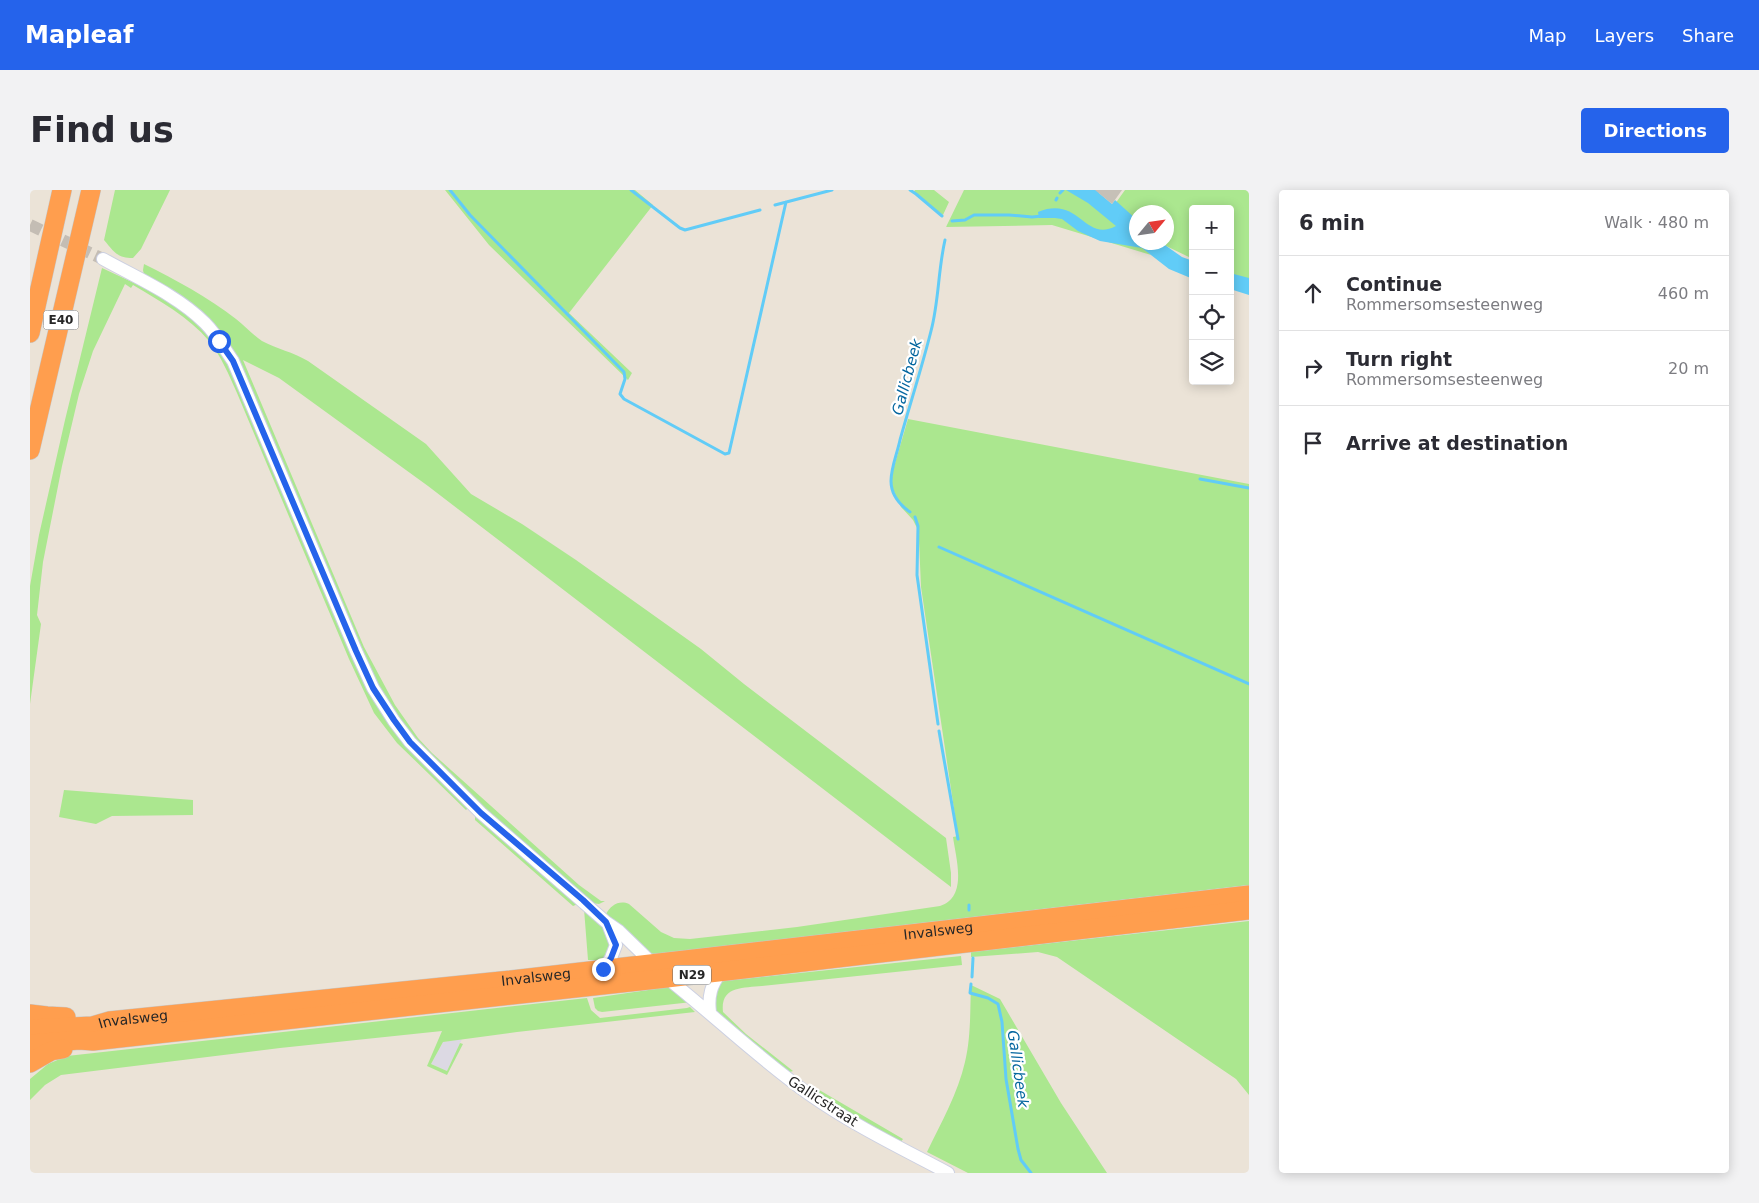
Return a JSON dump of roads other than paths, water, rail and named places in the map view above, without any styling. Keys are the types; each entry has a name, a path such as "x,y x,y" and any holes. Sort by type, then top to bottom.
{"highway":[{"name":"E40","path":"30,333 62,190"},
{"name":"E40","path":"30,450 91,190"},
{"path":"30,294 45,269"},
{"name":"Invalsweg","path":"30,1029 92,1026 109,1021 653,964 1249,895"},
{"name":"Invalsweg","path":"30,1044 79,1040 93,1041 667,978 1249,910"},
{"path":"30,1014 92,1017 109,1021"},
{"path":"30,1062 51,1051 80,1047 93,1041"}],"street":[{"path":"103,259 170,297 204,323 233,361 373,688 410,742 481,813 606,922 620,931 653,964"},
{"path":"603,969 611,958 616,945 606,922"},
{"path":"710,1012 708,1000 712,984 721,972"},
{"name":"Gallicstraat","path":"667,978 810,1095 900,1148 948,1173"}],"water":[{"path":"1066,190 1099,190 1099,193 1112,204 1115,200 1129,213 1129,246 1100,241 1078,231 1062,219 1039,218 1038,212 1052,208 1063,209 1073,213 1096,229 1105,230 1116,226 1088,203"},
{"path":"1145,250 1172,250 1189,260 1189,277 1169,269"},
{"path":"1234,274 1249,278 1249,295 1234,290"}],"waterway":[{"path":"450,190 470,215 624,372 625,379 620,394 624,399 725,454 729,453 786,202"},
{"path":"631,190 685,230 760,210"},
{"path":"775,205 832,190"},
{"path":"910,190 942,216"},
{"path":"1060,193 1063,190"},
{"name":"Gallicbeek","path":"952,221 965,220 974,215 1042,216"},
{"name":"Gallicbeek","path":"910,512 894,495 891,486 891,476 934,320 945,240"},
{"path":"1200,479 1249,488"},
{"name":"Gallicbeek","path":"915,517 918,526 917,575 938,724"},
{"path":"939,547 1249,684"},
{"name":"Gallicbeek","path":"939,731 958,839"},
{"name":"Gallicbeek","path":"969,905 969,910"},
{"name":"Gallicbeek","path":"972,977 973,958"},
{"name":"Gallicbeek","path":"971,984 970,993 988,998 998,1004 1002,1022 1006,1079 1018,1149 1021,1160 1031,1173"}],"tunnel":[{"path":"30,225 103,259"}]}
